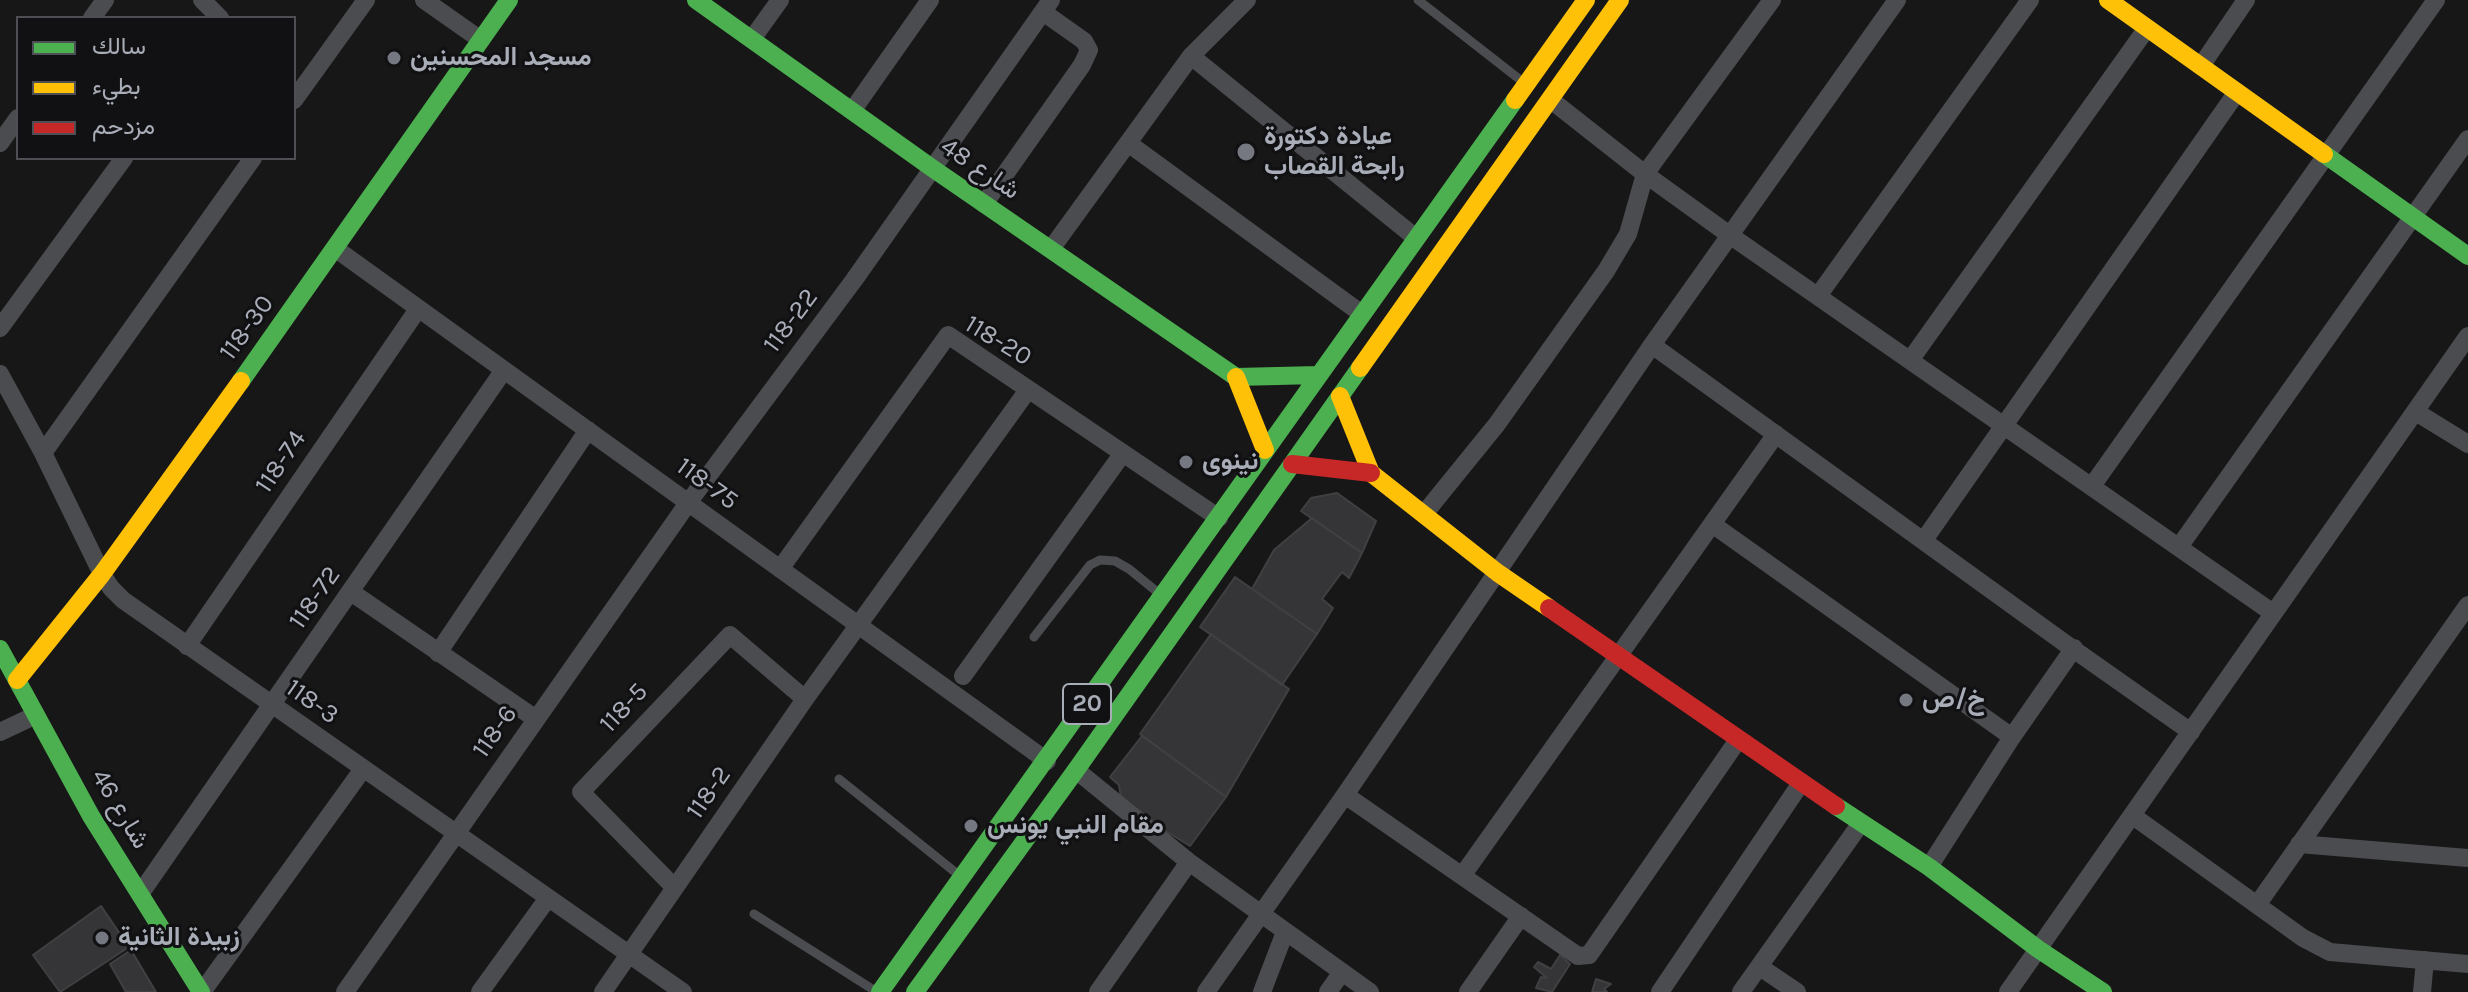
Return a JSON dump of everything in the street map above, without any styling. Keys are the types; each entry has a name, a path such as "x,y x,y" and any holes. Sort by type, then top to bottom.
{"street":[{"path":"202,0 218,16"},
{"path":"296,94 366,0"},
{"path":"424,0 481,40"},
{"name":"118-30","path":"17,680 102,574 336,249 509,0"},
{"name":"شارع 48","path":"696,0 932,168 1236,377"},
{"path":"752,39 780,0"},
{"path":"852,111 930,0"},
{"path":"1265,450 1236,377 1318,375 1586,0"},
{"path":"1620,0 1340,396 1371,473 1498,573 1801,783 1929,867 2038,949 2103,992"},
{"path":"1424,514 1497,424 1606,271 1628,234 1645,174 1772,0"},
{"path":"1206,992 1345,795 1652,345 1897,0"},
{"path":"1818,296 2030,0"},
{"path":"2108,0 2468,256"},
{"path":"2201,66 2246,0"},
{"path":"2092,486 2436,0"},
{"path":"1051,249 1191,56 1240,2"},
{"path":"984,204 1082,65 1089,50 1084,41 1047,6"},
{"name":"118-22","path":"688,503 854,280 1047,6"},
{"path":"1911,359 2147,28"},
{"path":"1191,56 1416,238"},
{"path":"1924,540 2237,92"},
{"path":"1551,100 1731,236 2273,613"},
{"path":"0,143 16,121"},
{"path":"2179,547 2468,139"},
{"path":"1128,143 1362,314"},
{"path":"0,328 123,160"},
{"path":"43,453 252,160"},
{"name":"118-75","path":"336,249 1047,761"},
{"name":"118-74","path":"187,646 418,309"},
{"name":"118-20","path":"780,569 948,335 1219,518"},
{"path":"2008,992 2468,336"},
{"path":"1652,345 2191,732"},
{"name":"118-72","path":"140,894 504,370"},
{"name":"118-3","path":"0,374 43,453 102,574 123,600 683,992"},
{"name":"20","path":"878,992 1047,761 1318,375"},
{"name":"118-2","path":"603,992 805,699 1028,390"},
{"name":"20","path":"915,992 1340,396"},
{"path":"2416,412 2468,444"},
{"path":"438,653 588,430"},
{"path":"1462,876 1776,434"},
{"path":"963,676 1123,453"},
{"path":"1292,464 1371,473"},
{"name":"118-6","path":"345,992 688,503"},
{"path":"1712,524 2012,737"},
{"path":"351,592 536,719"},
{"path":"2257,905 2467,607"},
{"name":"118-5","path":"675,888 581,792 730,635 805,699"},
{"path":"1929,867 2012,737 2074,648"},
{"name":"شارع 46","path":"0,649 91,816 202,992"},
{"path":"0,732 36,715"},
{"path":"1345,795 1578,956 1589,955 1738,740"},
{"path":"202,992 363,769"},
{"path":"1076,770 1189,862 1370,992"},
{"path":"1660,992 1801,783"},
{"path":"2133,816 2303,938 2330,952 2468,964"},
{"path":"1741,992 1861,823"},
{"path":"2299,844 2468,858"},
{"path":"1098,992 1189,862"},
{"path":"480,992 548,898"},
{"path":"1468,992 1521,916"},
{"path":"1262,992 1285,932"},
{"path":"2422,992 2425,960"},
{"path":"1760,967 1797,992"},
{"path":"1328,992 1342,972"}],"lane":[{"path":"1418,0 1526,84"},
{"path":"1034,637 1090,565 1100,560 1115,561 1129,569 1163,597"},
{"path":"839,779 962,878"},
{"path":"754,914 878,992"}],"building":[{"path":"1337,493 1376,521 1362,553 1301,511 1311,498"},
{"path":"1312,518 1362,553 1349,578 1342,572 1322,599 1333,608 1317,634 1252,589 1274,550"},
{"path":"1235,577 1317,634 1282,685 1200,627"},
{"path":"1211,634 1289,689 1226,797 1140,734"},
{"path":"1142,736 1226,797 1190,846 1122,804 1119,785 1110,777"},
{"path":"101,906 129,947 60,992 33,955"},
{"path":"131,950 156,992 126,992 110,964"},
{"path":"1560,955 1570,964 1552,992 1536,988 1541,977 1547,978 1534,967 1538,962 1551,969"},
{"path":"1596,979 1611,984 1604,989 1607,992 1592,992"}],"traffic: fast":[{"path":"241,381 509,0"},
{"path":"696,0 932,168 1236,377"},
{"path":"880,992 1515,100"},
{"path":"2324,154 2468,256"},
{"path":"915,992 1360,368"},
{"path":"1236,377 1318,375"},
{"path":"0,649 91,816 201,992"},
{"path":"1836,806 1929,867 2038,949 2103,992"}],"traffic: slow":[{"path":"1515,100 1586,0"},
{"path":"1360,368 1620,0"},
{"path":"2108,0 2324,154"},
{"path":"1236,377 1265,450"},
{"path":"17,680 102,574 241,381"},
{"path":"1340,396 1371,473 1498,573 1549,608"}],"traffic: jam":[{"path":"1292,464 1371,473"},
{"path":"1549,608 1836,806"}],"place":[{"name":"مسجد المحسنين","path":"394,58"},
{"name":"عيادة دكتورة رابحة القصاب","path":"1246,152"},
{"name":"نينوى","path":"1186,462"},
{"name":"خ/ص","path":"1906,700"},
{"name":"مقام النبي يونس","path":"971,826"},
{"name":"زبيدة الثانية","path":"102,938"}]}
